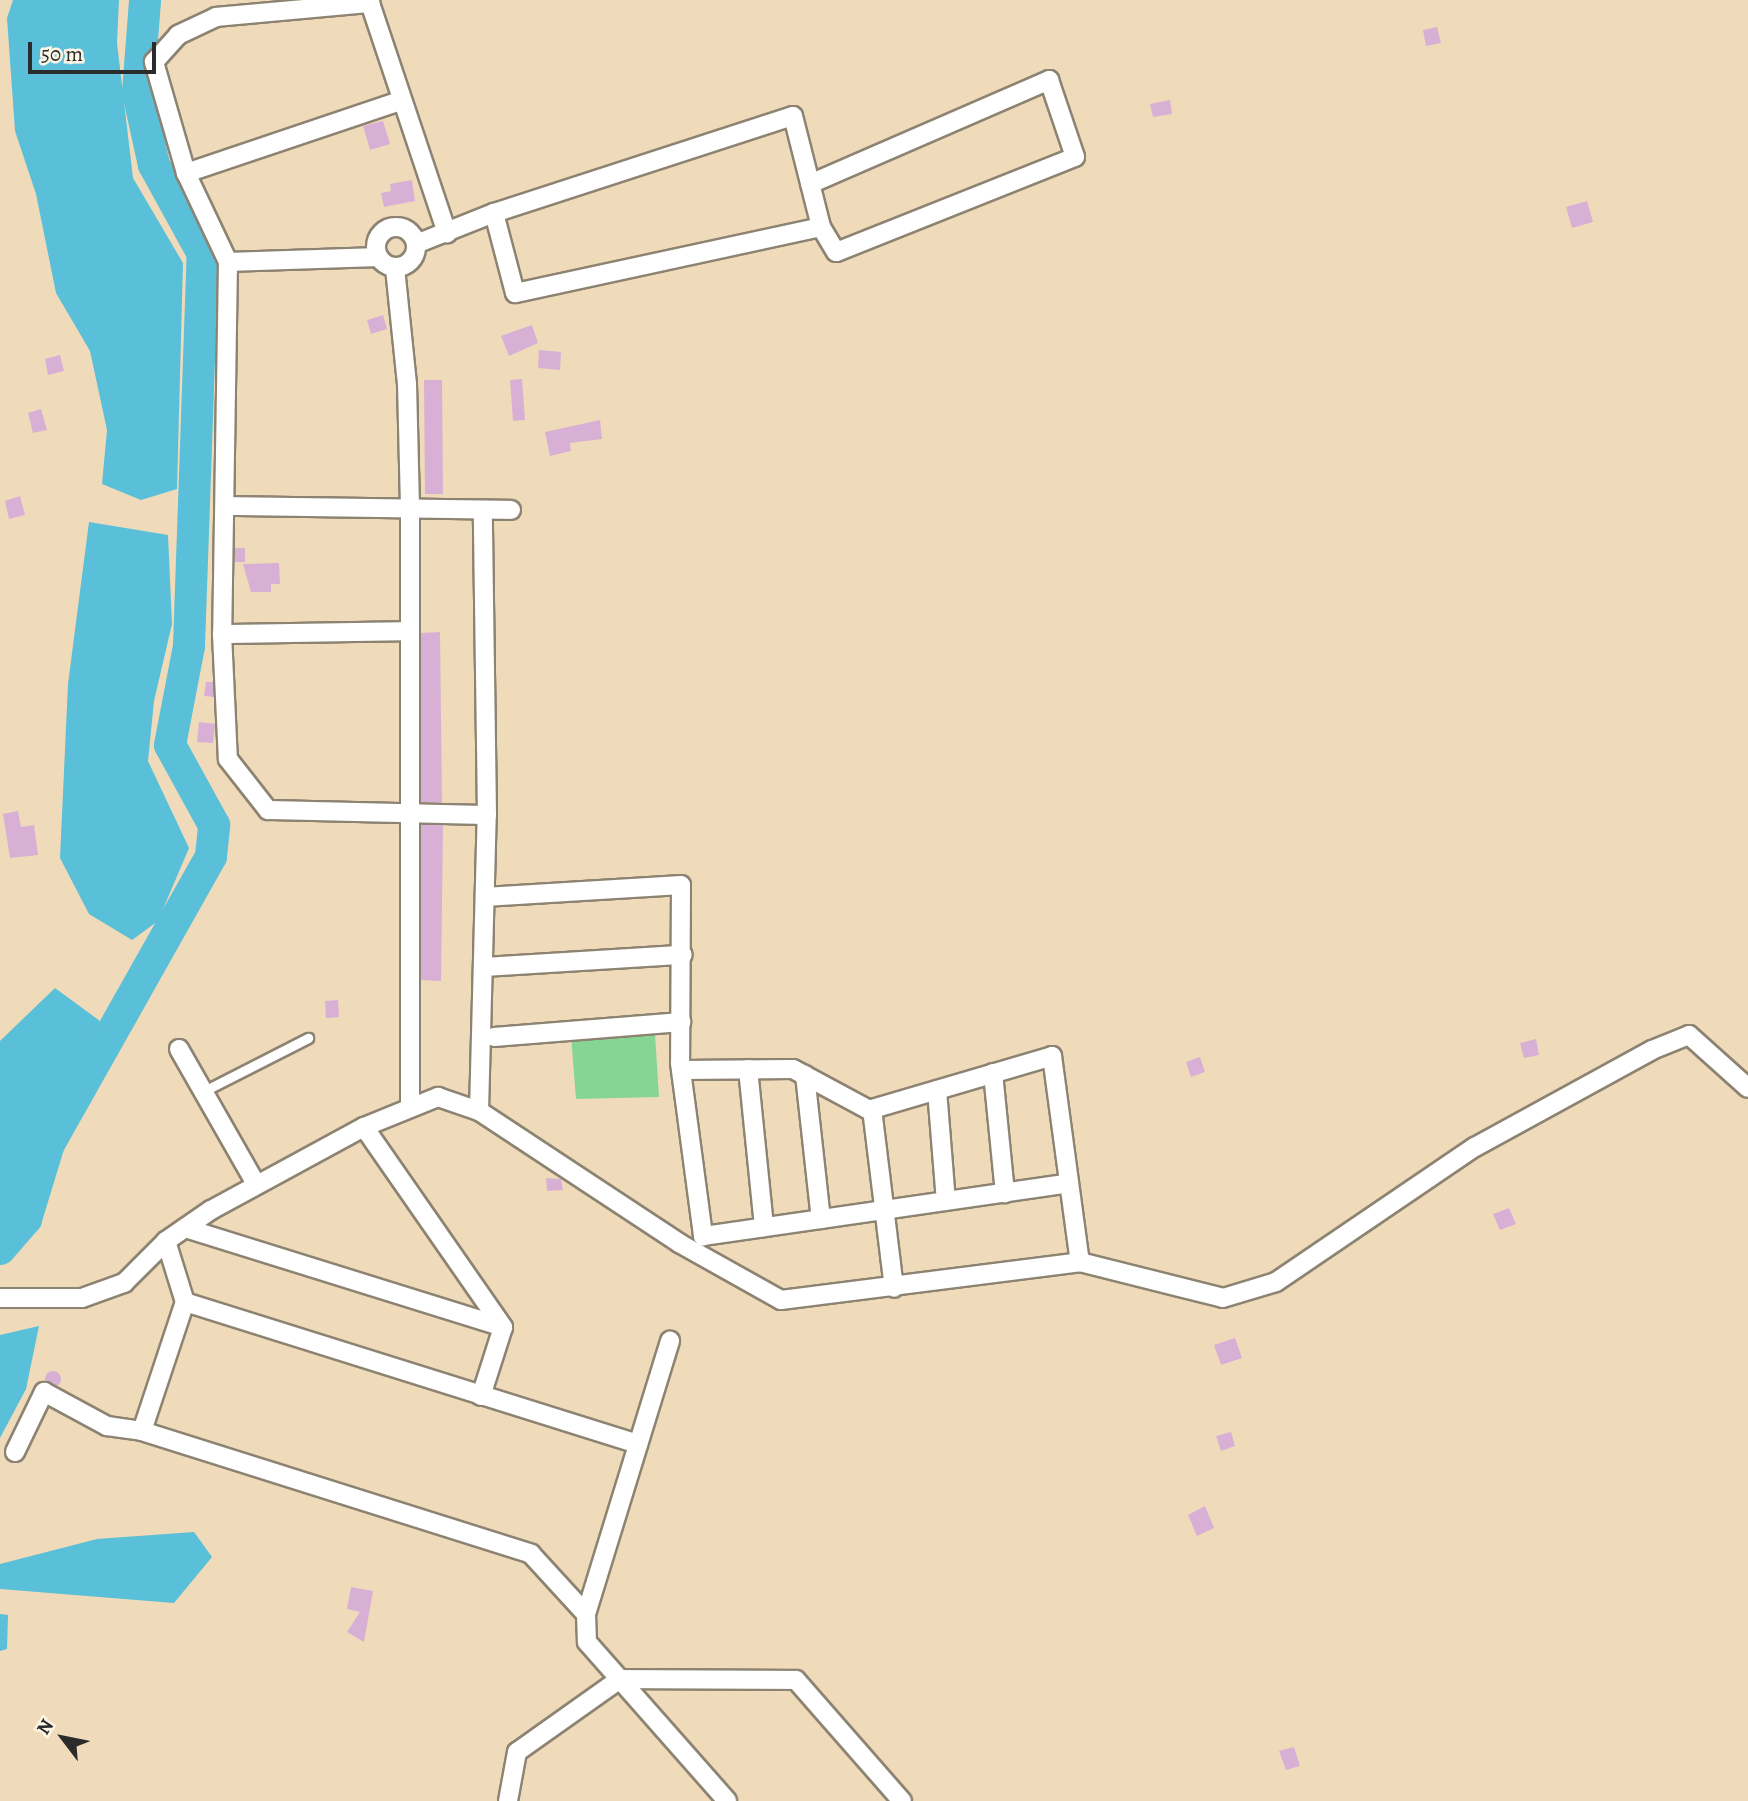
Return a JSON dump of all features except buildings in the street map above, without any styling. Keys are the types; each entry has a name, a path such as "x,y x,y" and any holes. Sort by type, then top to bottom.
{"street":[{"path":"447,233 400,101 370,3 216,17 178,35 154,62 186,173 228,262 228,506 222,634 228,759 268,810 412,816 486,815"},
{"path":"416,244 494,213 793,116 810,184 821,227 836,252 1075,157 1049,80 810,184"},
{"path":"186,173 400,101"},
{"path":"494,213 515,293 821,227"},
{"path":"378,257 378,237 389,228 409,231 416,244 409,263 395,268"},
{"path":"228,262 378,257 395,268"},
{"path":"395,268 407,384 410,508 410,1106"},
{"path":"228,506 511,510"},
{"path":"479,1111 486,815 483,510"},
{"path":"222,634 409,631"},
{"path":"485,897 681,885 681,1070 704,1236 1066,1184"},
{"path":"484,967 682,955"},
{"path":"494,1037 681,1022"},
{"path":"0,1298 82,1298 124,1283 166,1241 256,1184 363,1127 410,1106 439,1097 479,1111 679,1243 781,1300 894,1288 1036,1263 1080,1262 1223,1298 1276,1282 1475,1147 1652,1050 1689,1035 1748,1088"},
{"path":"179,1049 256,1184"},
{"path":"681,1070 793,1069 872,1109 1052,1056 1066,1184 1080,1262"},
{"path":"748,1069 764,1227"},
{"path":"993,1073 1005,1193"},
{"path":"805,1075 821,1219"},
{"path":"937,1090 946,1202"},
{"path":"872,1109 894,1288"},
{"path":"363,1127 503,1327"},
{"path":"185,1228 503,1327"},
{"path":"142,1431 185,1303 166,1241"},
{"path":"185,1303 638,1444"},
{"path":"481,1396 503,1327"},
{"path":"670,1341 586,1614 587,1642 727,1801"},
{"path":"15,1452 44,1392 107,1426 142,1431 531,1554 586,1614"},
{"path":"508,1801 517,1752 620,1679 796,1680 902,1801"}],"lane":[{"path":"204,1091 308,1038"}],"green space":[{"path":"655,1034 659,1097 576,1099 571,1036"}],"water":[{"path":"13,0 119,0 117,43 133,178 183,263 177,489 141,500 102,484 107,430 90,351 56,293 36,194 15,131 7,18"},
{"path":"89,522 168,535 172,624 154,701 148,761 189,848 158,921 132,940 89,914 60,858 68,684"},
{"path":"55,988 100,1021 43,1125 12,1219 0,1231 0,1041"},
{"path":"39,1326 26,1389 0,1438 0,1335"},
{"path":"194,1532 212,1557 174,1603 0,1589 0,1564 97,1539"},
{"path":"0,1614 8,1615 7,1649 0,1651"}],"waterway":[{"path":"0,1249 26,1219 49,1144 211,856 214,825 170,745 189,646 203,254 154,165 138,92 145,0"}]}
